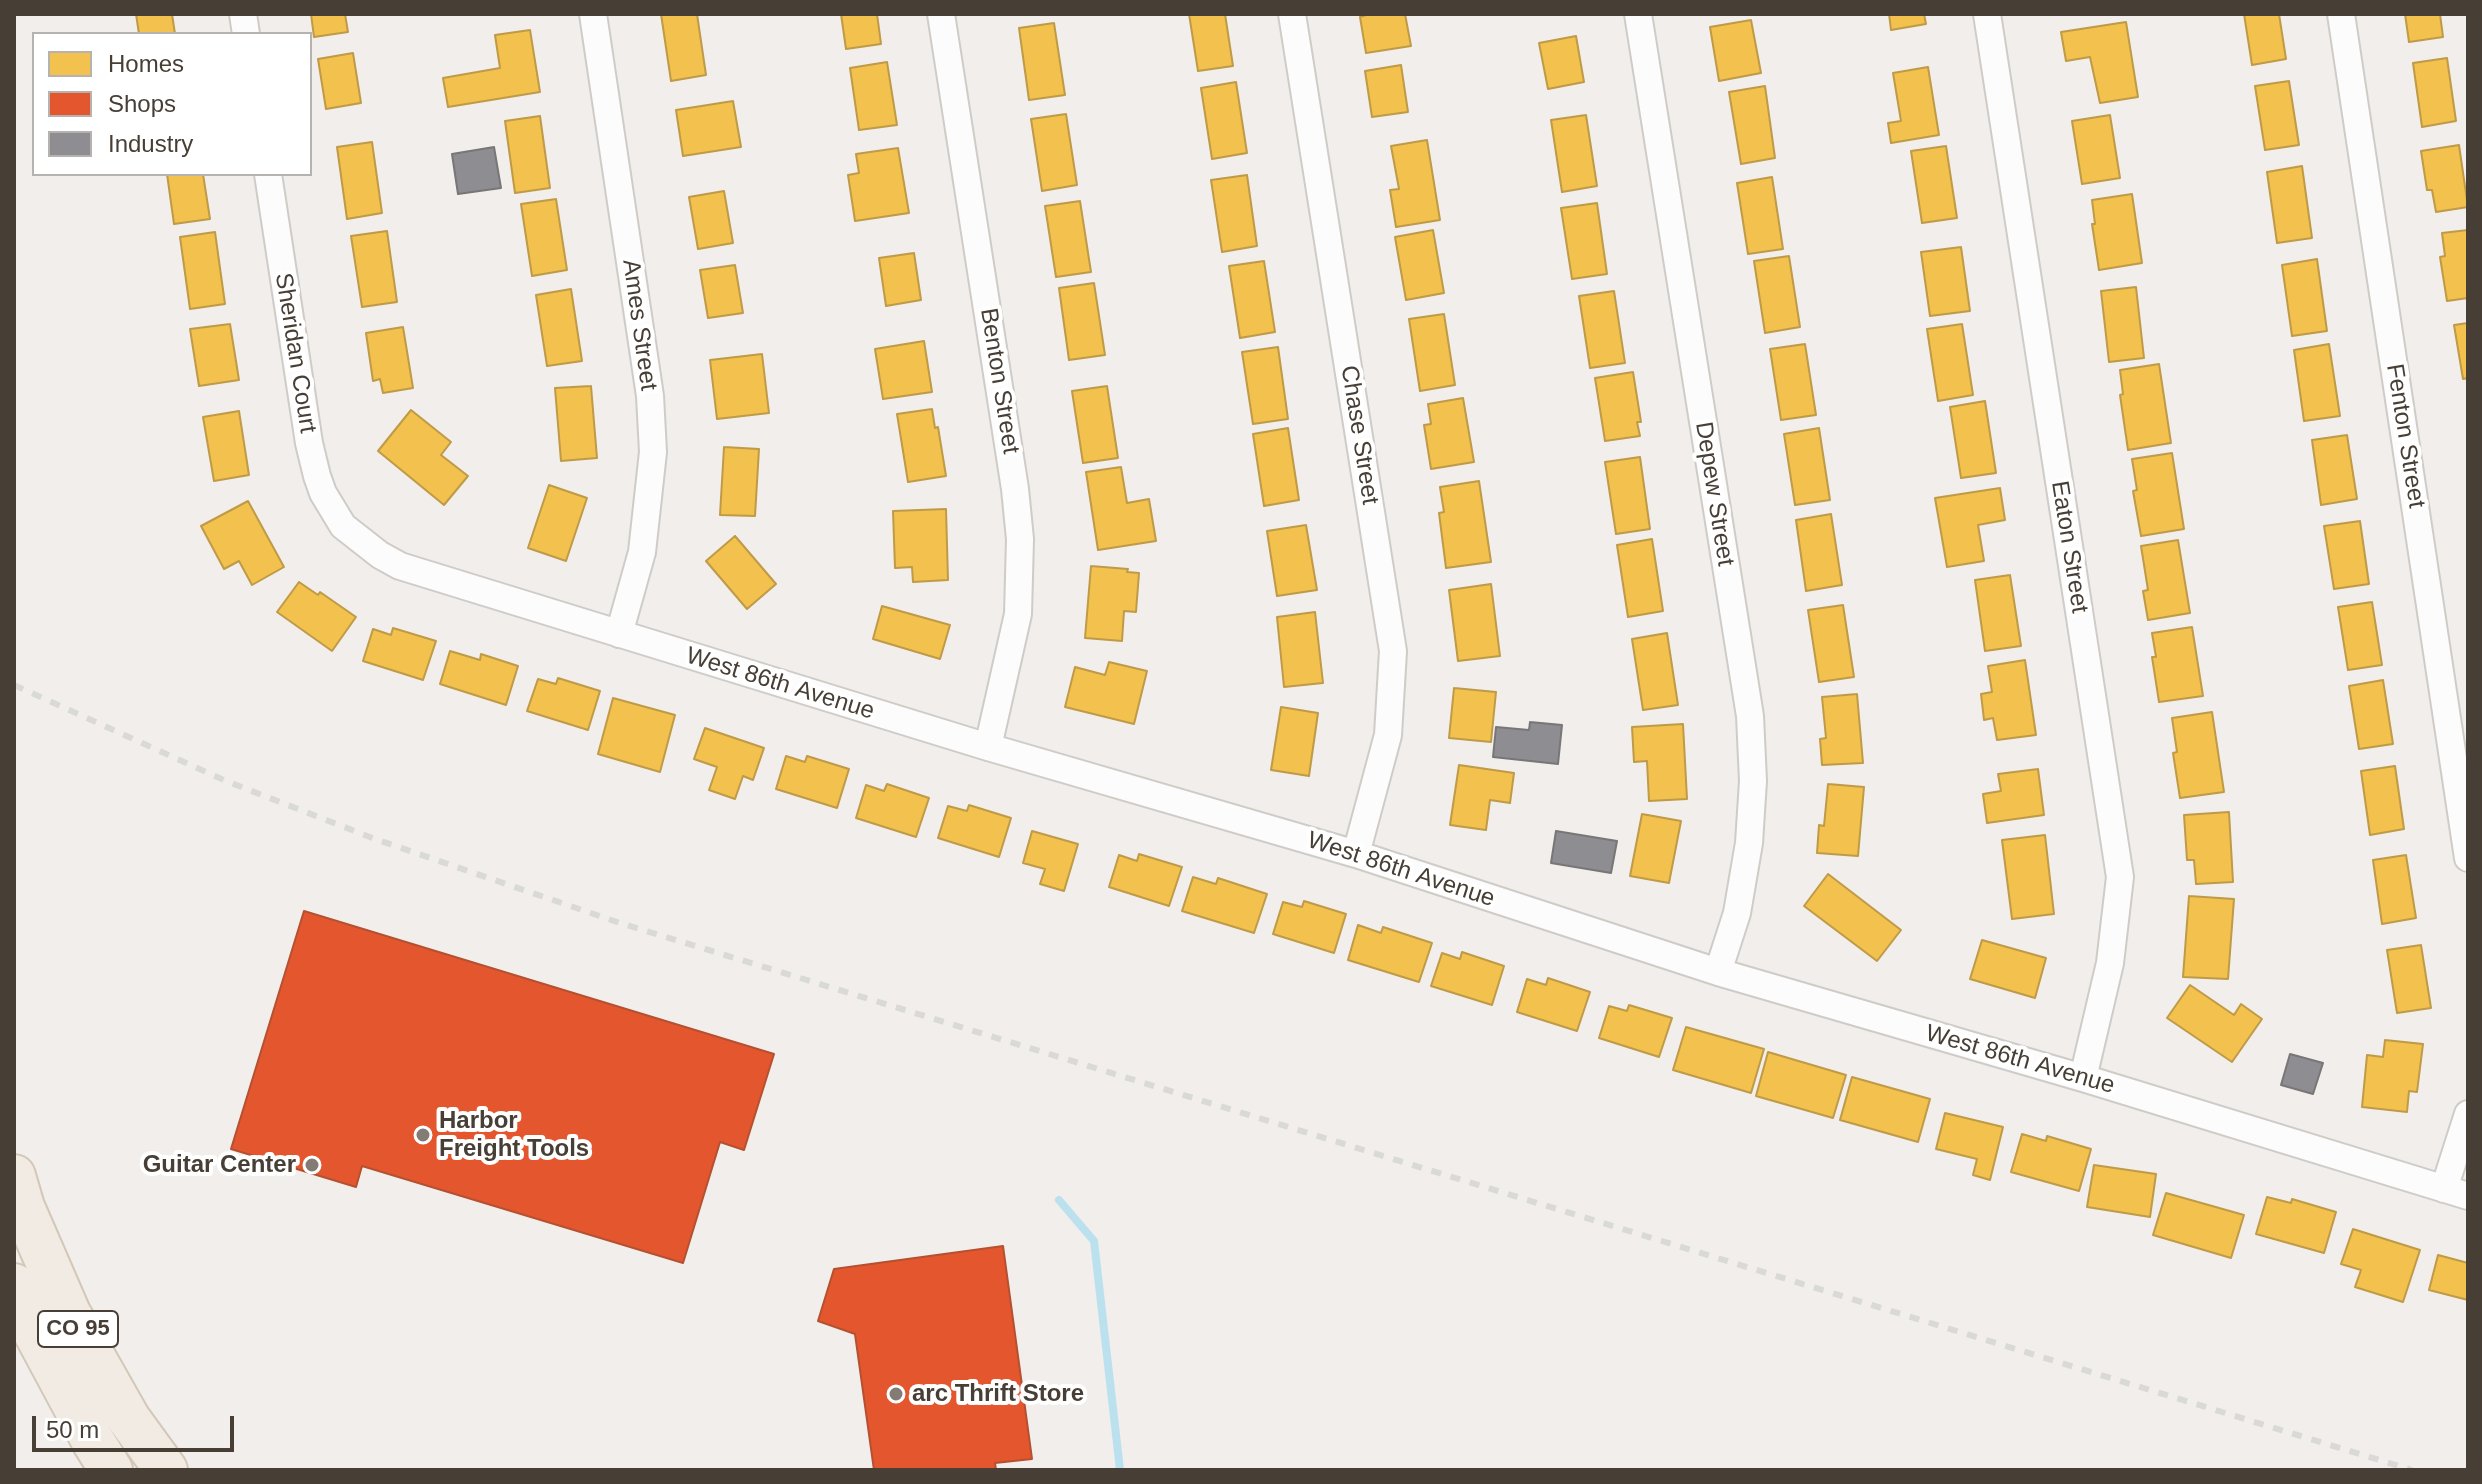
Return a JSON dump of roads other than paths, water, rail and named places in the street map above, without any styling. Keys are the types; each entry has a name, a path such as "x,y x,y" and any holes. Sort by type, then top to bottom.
{"main road":[{"name":"CO 95","path":"14,1176 23,1207 69,1313 129,1419 166,1470"},
{"name":"CO 95","path":"14,1285 48,1358 111,1470"}],"street":[{"name":"Ames Street","path":"593,14 650,396 653,452 642,552 619,634"},
{"name":"Benton Street","path":"941,14 1015,489 1020,539 1018,614 988,747"},
{"name":"Chase Street","path":"1292,14 1393,651 1388,735 1356,854"},
{"name":"Depew Street","path":"1638,14 1750,716 1753,781 1749,843 1737,913 1718,972"},
{"name":"Eaton Street","path":"1987,14 2120,877 2110,963 2083,1078"},
{"name":"Fenton Street","path":"2341,14 2468,858"},
{"name":"Sheridan Court","path":"268,176 309,443 323,493 343,526"},
{"name":"West 86th Avenue","path":"343,526 380,555 400,566 988,747 1356,854 1718,972 2083,1078 2456,1192"},
{"path":"2456,1192 2468,1114"}],"waterway":[{"path":"1059,1200 1094,1241 1120,1470"}],"railway":[{"path":"14,685 226,781 375,839 620,923 2412,1470"}],"place":[{"name":"Harbor Freight Tools","path":"423,1135"},
{"name":"Guitar Center","path":"312,1165"},
{"name":"arc Thrift Store","path":"896,1394"}]}
